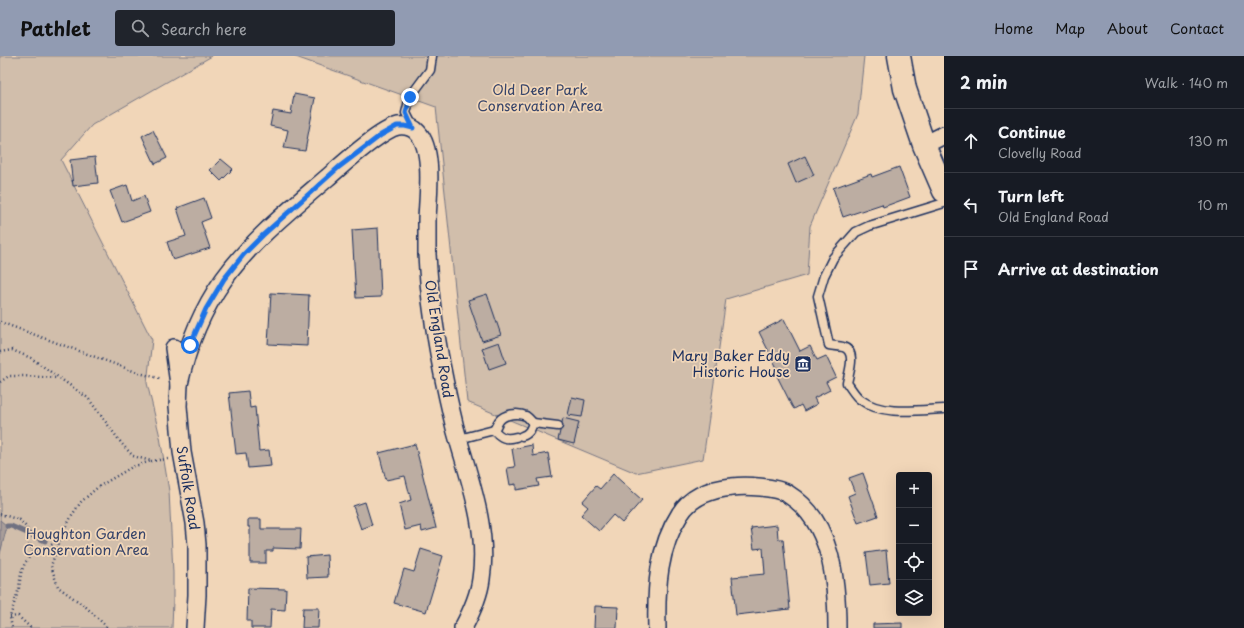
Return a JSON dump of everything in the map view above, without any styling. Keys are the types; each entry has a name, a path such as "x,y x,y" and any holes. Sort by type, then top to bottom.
{"main road":[{"path":"899,56 905,90 924,145 944,191"}],"street":[{"path":"179,384 184,364 206,309 224,279 244,254 279,220 361,150 381,135 397,126 413,128"},
{"name":"Old England Road","path":"413,128 420,134 427,152 429,176 427,257 430,296 439,352 458,439 479,517 481,533 482,578 479,590 463,628"},
{"path":"924,145 944,135"},
{"name":"Suffolk Road","path":"174,348 179,384 178,406 182,452 195,523 197,595 195,628"},
{"path":"657,628 659,574 664,549 672,529 681,513 693,500 706,492 737,486 755,486 787,494 800,503 810,514 826,543 831,560 836,596 837,628"}],"lane":[{"name":"Old England Road","path":"413,128 406,113 410,97 430,70 432,56"},
{"path":"944,203 869,226 856,232 833,258 824,276 818,296 829,345 846,348 850,352 851,359 847,383 860,399 872,406 883,409 907,411 944,409"},
{"path":"458,439 494,430 502,417 512,414 519,414 527,417 533,423 558,426"},
{"path":"494,430 503,439 510,439 527,434 533,423"}],"path":[{"path":"0,322 139,373 179,384"},
{"path":"0,352 12,350 31,358 88,398 133,456 151,461 132,467 98,488 82,502 72,515 61,537 50,566 58,587 86,607 105,624 107,628"},
{"path":"0,382 8,376 59,378"},
{"path":"0,514 20,520 27,528 27,539 33,552"},
{"path":"12,628 10,616 25,563 33,552 47,549 61,537"},
{"path":"10,616 18,616 31,628"}],"green space":[{"name":"Houghton Garden Conservation Area","path":"0,56 212,56 92,125 61,160 152,340 147,383 160,437 169,491 173,573 172,628 0,628"},
{"name":"Old Deer Park Conservation Area","path":"293,56 864,56 858,114 810,226 807,275 726,299 703,459 636,473 467,402 436,107"}],"shaded area":[{"path":"0,520 7,526 0,554"}],"building":[{"path":"294,94 315,98 305,151 284,148 288,130 270,126 273,111 291,114"},
{"path":"153,130 167,158 155,164 142,136"},
{"path":"805,156 814,175 796,183 788,164"},
{"path":"95,157 98,183 73,186 70,160"},
{"path":"221,159 233,169 221,181 210,170"},
{"path":"899,167 910,197 883,207 882,204 843,217 833,188 871,174 872,177"},
{"path":"127,185 132,201 144,196 150,212 122,222 110,191"},
{"path":"204,198 211,218 201,222 210,248 173,260 167,242 186,236 177,208"},
{"path":"378,228 381,297 356,298 352,230"},
{"path":"271,293 309,295 307,346 268,344"},
{"path":"487,294 501,335 482,341 468,300"},
{"name":"Mary Baker Eddy Historic House","path":"784,319 800,351 810,346 817,360 826,356 836,377 826,382 830,390 814,398 817,404 804,411 801,405 794,409 792,406 774,370 777,368 759,332"},
{"path":"499,342 506,363 489,369 482,348"},
{"path":"248,391 250,408 255,407 259,451 269,450 271,466 248,468 246,453 236,454 229,393"},
{"path":"572,397 585,400 582,417 568,415"},
{"path":"563,418 579,422 574,444 558,440"},
{"path":"415,444 436,528 422,532 421,526 405,530 399,504 411,500 405,476 386,480 379,453"},
{"path":"532,445 533,456 548,453 552,477 537,479 539,486 516,490 516,484 510,485 507,468 515,467 512,449"},
{"path":"863,473 878,516 858,523 848,496 855,493 849,478"},
{"path":"613,474 642,500 622,523 613,515 599,531 581,515 588,507 582,502 596,486 600,489"},
{"path":"365,502 372,525 361,529 353,506"},
{"path":"248,519 261,519 261,529 301,529 300,549 273,548 273,551 266,551 266,563 250,563 250,527 248,527"},
{"path":"777,525 778,539 783,539 790,609 736,615 732,577 765,574 763,548 754,549 751,528"},
{"path":"421,549 443,556 426,612 394,603 404,569 414,572"},
{"path":"886,550 889,583 870,585 866,553"},
{"path":"327,555 328,577 307,578 306,557"},
{"path":"248,588 286,589 285,610 271,609 270,628 251,628 251,621 247,621"},
{"path":"595,606 618,607 617,628 594,628"},
{"path":"303,608 319,608 318,628 302,628"},
{"path":"902,623 902,628 873,628 873,624"}],"waterway":[{"path":"7,526 11,526 45,541"}],"place":[{"name":"Mary Baker Eddy Historic House","path":"803,364"}],"route":[{"path":"190,345 214,294 244,254 263,235 339,167 381,135 397,126 413,128 406,113 410,97"}]}
